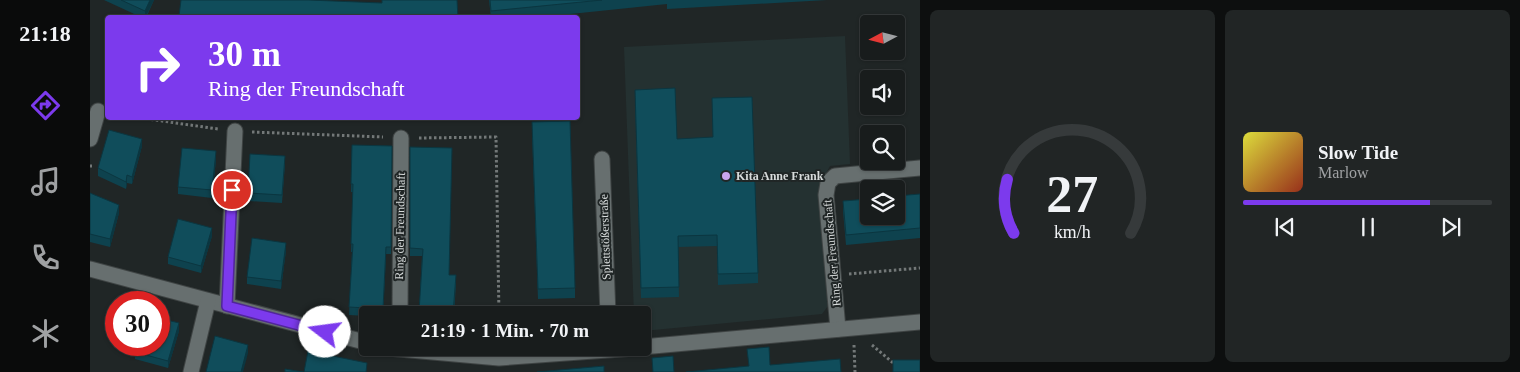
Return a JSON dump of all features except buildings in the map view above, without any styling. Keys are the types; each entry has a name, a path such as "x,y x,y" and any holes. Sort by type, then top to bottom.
{"street":[{"path":"90,138 98,111"},
{"path":"227,306 235,132"},
{"name":"Ring der Freundschaft","path":"400,306 401,138"},
{"name":"Splettstößerstraße","path":"602,159 608,306"},
{"name":"Ring der Freundschaft","path":"846,328 834,275 826,195 828,183 834,176 920,168"},
{"path":"90,269 359,341"},
{"path":"191,372 208,301"},
{"path":"651,346 920,322"},
{"path":"478,356 499,358 523,356"}],"path":[{"path":"154,120 235,132 401,138 496,138 499,306"},
{"path":"834,275 920,268"},
{"path":"846,328 892,362 901,362"},
{"path":"846,328 855,372"}],"shaded area":[{"name":"Kita Anne Frank","path":"845,36 850,164 830,166 819,186 828,306 822,314 651,330 651,306 634,306 624,47"}],"place":[{"name":"Kita Anne Frank","path":"726,176"}],"route":[{"path":"232,190 227,306 325,332"}]}
